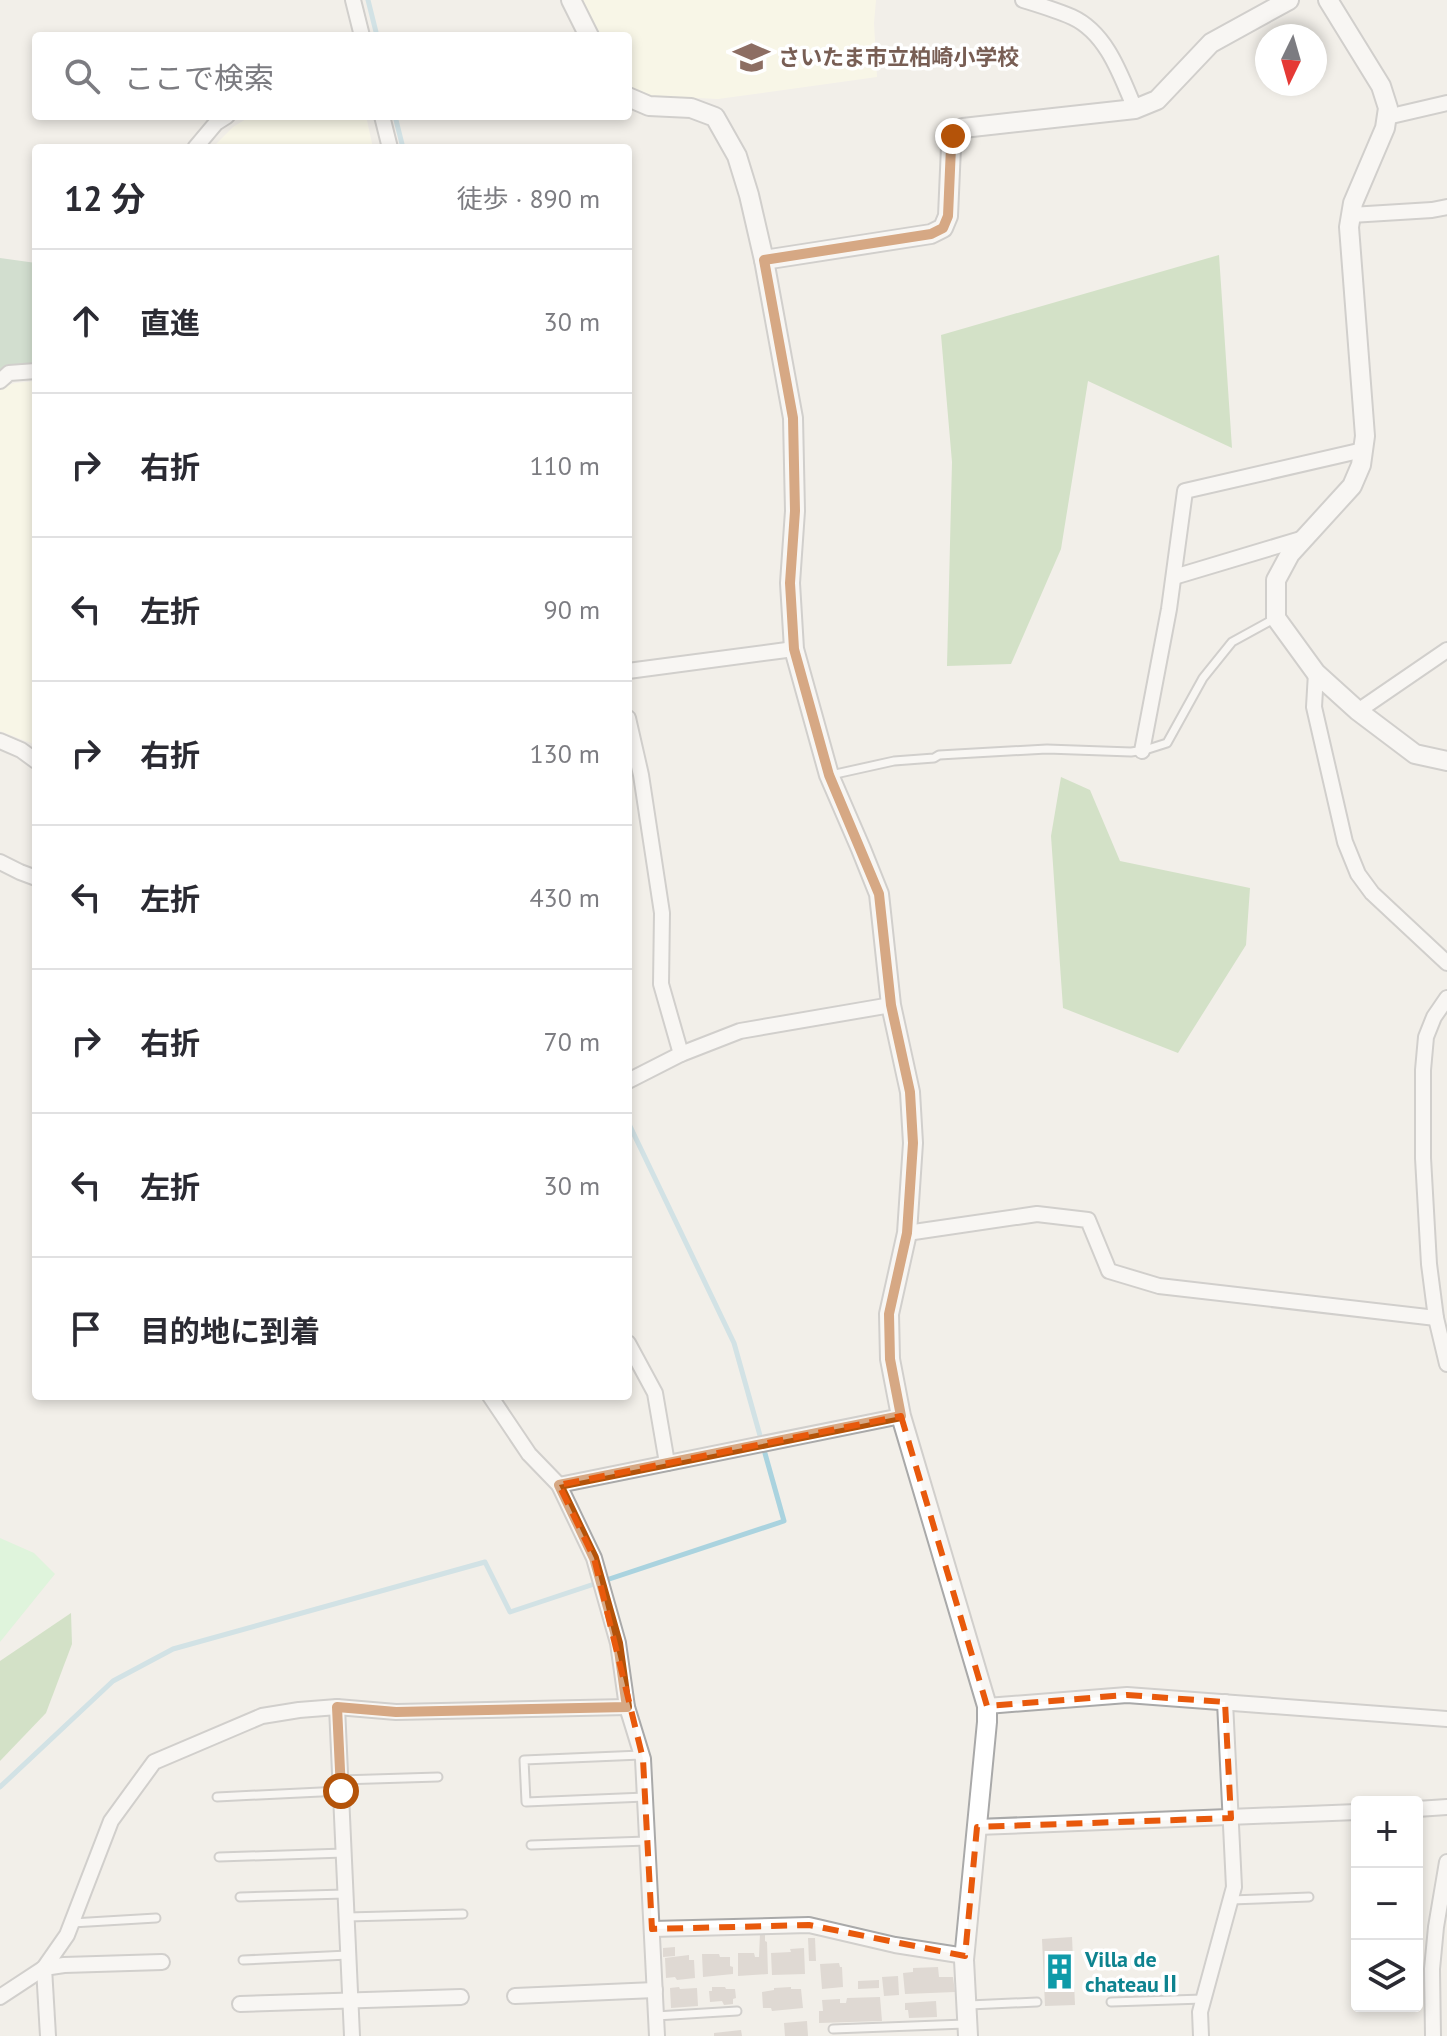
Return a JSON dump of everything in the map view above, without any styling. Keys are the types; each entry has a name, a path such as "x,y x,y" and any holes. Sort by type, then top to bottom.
{"street":[{"path":"353,0 359,32"},
{"path":"571,0 587,32"},
{"path":"1023,0 1073,17 1093,31 1118,67 1135,109"},
{"path":"764,260 931,234 943,228 948,216 951,147 953,136 963,128 1135,109 1157,100 1211,43 1289,0"},
{"path":"1328,0 1381,86 1388,108 1385,128 1353,203 1349,227 1365,436 1361,465 1352,486 1290,554 1276,580 1276,618 1316,673 1358,711 1415,754 1447,761"},
{"path":"632,99 649,106 691,108 715,117 737,156 764,260 793,418 795,511 790,583 794,649 829,775 879,894 891,1005 910,1092 913,1143 907,1233 889,1314 890,1359 901,1416 987,1706 965,1956 968,2030"},
{"path":"1387,117 1447,103"},
{"path":"198,144 221,120"},
{"path":"383,120 389,144"},
{"path":"1351,215 1447,207"},
{"path":"0,381 9,373 32,371"},
{"path":"1142,751 1169,609 1185,491 1363,450"},
{"path":"1174,577 1304,538"},
{"path":"632,670 794,649"},
{"path":"1358,711 1447,650"},
{"path":"1316,673 1314,707 1345,842 1358,874 1372,893 1447,963"},
{"path":"632,736 662,913 661,984 681,1054"},
{"path":"0,741 32,758"},
{"path":"0,862 32,876"},
{"path":"1447,998 1434,1017 1426,1037 1423,1070 1423,1158 1429,1264 1436,1318 1447,1364"},
{"path":"632,1079 681,1054 740,1031 891,1005"},
{"path":"907,1233 1037,1214 1088,1220 1109,1271 1159,1286 1436,1318"},
{"path":"632,1350 655,1393 667,1463"},
{"path":"493,1400 529,1454 559,1485 594,1558 618,1643 627,1707 641,1755 657,2036"},
{"path":"559,1485 901,1416"},
{"path":"987,1706 1127,1695 1447,1719"},
{"path":"1201,2036 1200,2012 1234,1887 1225,1702"},
{"path":"0,1997 44,1968 67,1935 111,1821 154,1762 262,1716 337,1707 396,1712 627,1707"},
{"path":"337,1707 352,2036"},
{"path":"1423,1809 1447,1807"},
{"path":"977,1827 1351,1812"},
{"path":"1433,2036 1432,1969 1446,1872"},
{"path":"652,1929 809,1925 895,1945 965,1956"},
{"path":"44,1968 162,1962"},
{"path":"44,1968 48,2036"},
{"path":"515,1996 655,1990"},
{"path":"240,2004 461,1997"}],"lane":[{"path":"829,775 939,755 1047,749 1131,752 1167,743 1203,678 1232,642 1276,618"},
{"path":"641,1755 524,1760 526,1802 645,1797"},
{"path":"217,1797 438,1777"},
{"path":"531,1845 647,1841"},
{"path":"219,1857 344,1853"},
{"path":"240,1897 345,1894"},
{"path":"1231,1900 1309,1897"},
{"path":"347,1917 463,1914"},
{"path":"72,1923 156,1918"},
{"path":"243,1960 348,1955"},
{"path":"1111,2002 1203,1999"},
{"path":"966,2005 1037,2002"},
{"path":"656,2016 737,2011"},
{"path":"833,2029 968,2030"}],"highlighted area":[{"path":"901,1416 987,1706 1127,1695 1225,1702 1231,1818 977,1827 965,1956 809,1925 652,1929 643,1759 594,1558 559,1485"}],"shaded area":[{"name":"さいたま市立柏崎小学校","path":"578,0 876,0 877,77 718,99 636,95 632,90 632,32 594,32"},
{"path":"244,120 367,120 372,144 216,144"},
{"path":"0,258 32,262 32,364 0,370"},
{"path":"32,381 32,743 0,731 0,388"}],"green space":[{"path":"1219,255 1232,448 1088,381 1061,549 1011,664 947,666 952,462 941,335"},
{"path":"1061,777 1090,790 1120,861 1250,888 1246,945 1178,1053 1063,1008 1051,836"},
{"path":"0,1538 34,1553 55,1574 0,1642"},
{"path":"71,1613 72,1644 46,1713 0,1761 0,1661"}],"building":[{"path":"760,1933 765,1933 767,1942 768,1974 738,1976 738,1953 754,1953 755,1957 759,1957"},
{"name":"Villa de chateauⅡ","path":"1072,1937 1075,2005 1045,2006 1042,1939"},
{"path":"808,1938 815,1938 816,1961 809,1961"},
{"path":"675,1947 675,1956 663,1957 663,1948"},
{"path":"804,1948 805,1974 772,1975 771,1953"},
{"path":"702,1954 730,1957 733,1974 703,1977"},
{"path":"689,1955 689,1960 694,1960 695,1978 666,1978 665,1958"},
{"path":"839,1963 843,1987 822,1989 820,1964"},
{"path":"938,1967 939,1977 953,1977 955,1992 905,1994 903,1973 913,1972 913,1968"},
{"path":"898,1976 899,1995 884,1996 882,1977"},
{"path":"879,1980 879,1988 858,1989 858,1981"},
{"path":"712,1987 735,1989 733,2004 710,2002 709,1991"},
{"path":"791,1987 801,1989 803,2008 772,2011 771,2008 763,2008 762,1992"},
{"path":"670,1988 697,1988 698,2006 671,2008"},
{"path":"880,1997 882,2021 819,2023 819,2011 823,2011 822,2000 840,1999 840,2003 846,2003 847,1998"},
{"path":"936,2001 937,2017 909,2018 908,2010 905,2010 905,2003"},
{"path":"807,2021 808,2036 785,2036 784,2023"},
{"path":"741,2030 742,2036 714,2036 714,2033"}],"waterway":[{"path":"368,0 376,32"},
{"path":"396,120 402,144"},
{"path":"0,1787 113,1681 173,1649 485,1562 510,1612 784,1521 734,1343 632,1130"}],"place":[{"name":"さいたま市立柏崎小学校","path":"752,57"},
{"name":"Villa de chateauⅡ","path":"1059,1972"}],"route":[{"path":"341,1791 337,1707 396,1712 627,1707 618,1643 594,1558 559,1485 901,1416 890,1359 889,1314 907,1233 913,1143 910,1092 891,1005 879,894 829,775 794,649 790,583 795,511 793,418 764,260 931,234 943,228 948,216 953,136"}]}
